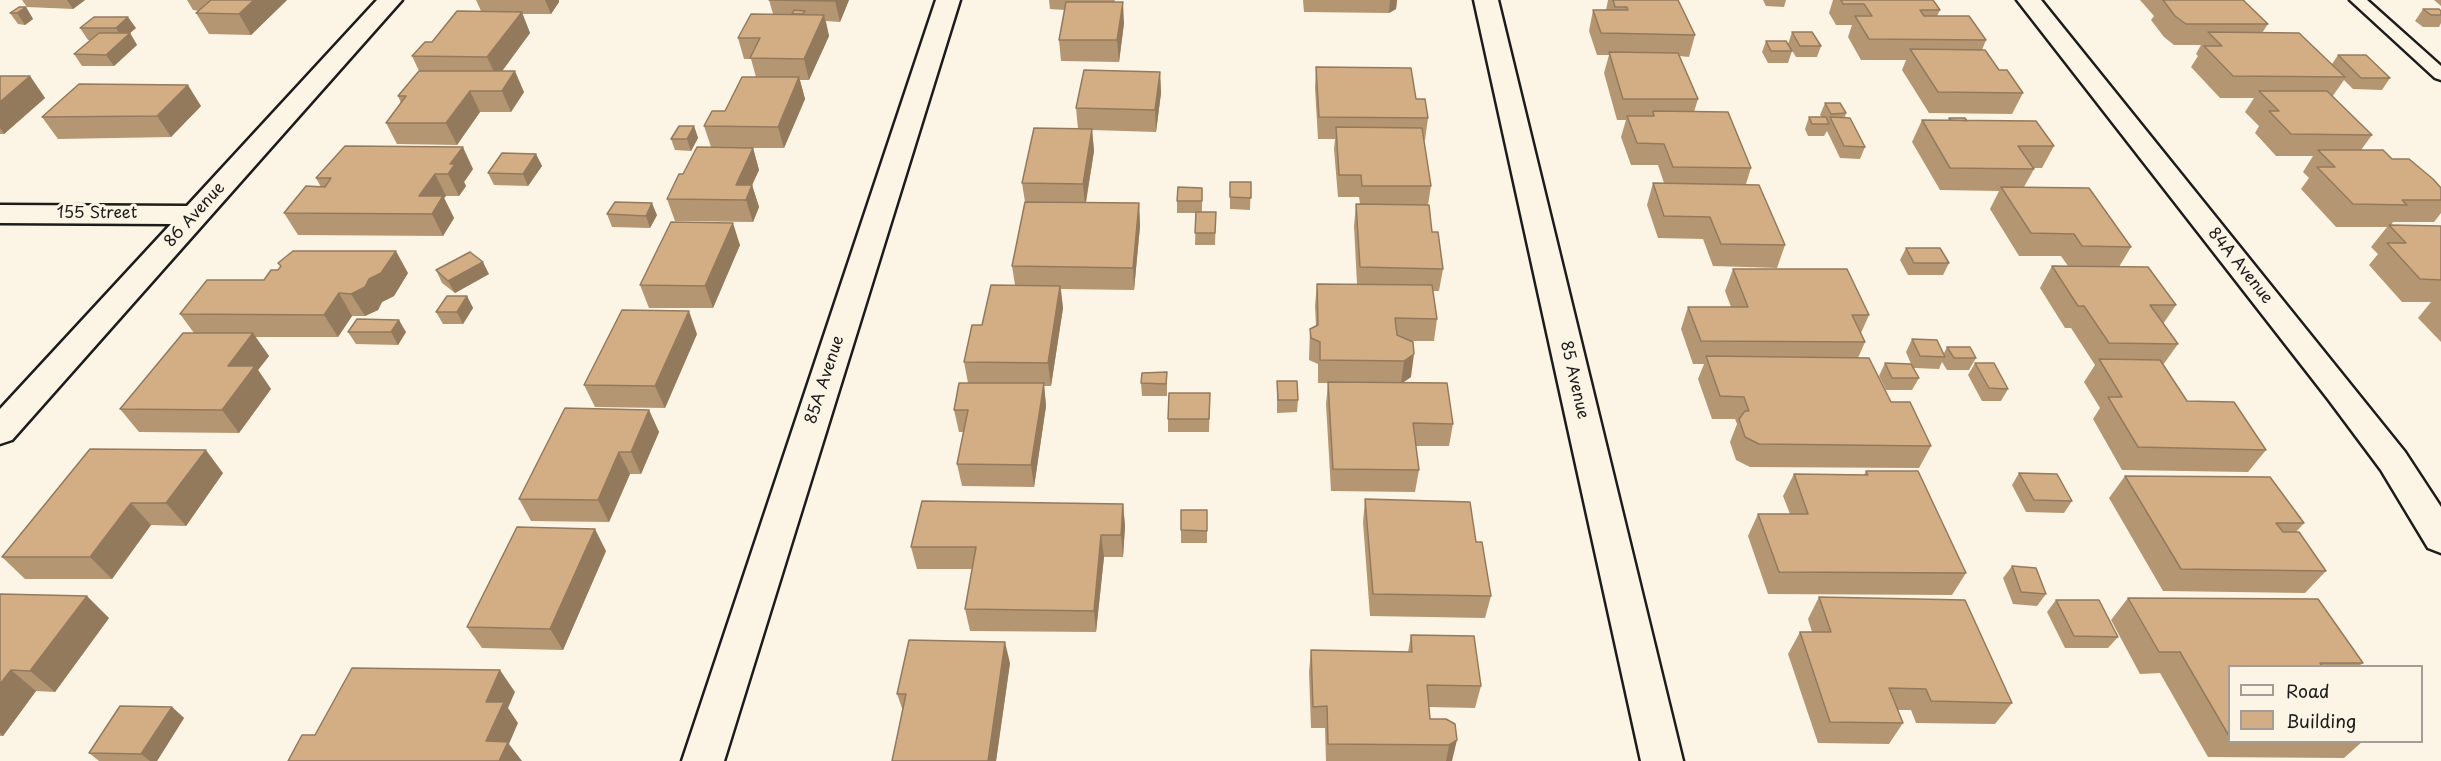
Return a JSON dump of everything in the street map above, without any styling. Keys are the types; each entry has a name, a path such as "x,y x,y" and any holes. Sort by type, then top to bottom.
{"street":[{"name":"86 Avenue","path":"0,431 390,0"},
{"name":"85A Avenue","path":"703,761 948,0"},
{"name":"85 Avenue","path":"1486,0 1662,761"},
{"name":"84A Avenue","path":"2030,0 2340,391 2393,461 2441,538"},
{"name":"155 Street","path":"0,214 195,215"}],"lane":[{"path":"2358,0 2441,75"}],"building":[{"path":"211,0 254,0 239,14 196,13"},
{"path":"769,0 836,0 835,1"},
{"path":"1613,0 1678,0 1695,35 1601,33 1593,10 1628,10 1627,7 1615,7"},
{"path":"1841,0 1933,0 1940,10 1920,10 1924,16 1969,16 1986,40 1869,39 1855,16 1872,16 1864,4 1843,4"},
{"path":"2163,0 2243,0 2268,24 2186,24 2175,16"},
{"path":"1066,2 1123,2 1117,40 1059,40"},
{"path":"19,7 26,7 17,13 10,13"},
{"path":"2423,9 2439,9 2441,15 2431,15"},
{"path":"794,10 805,11 803,14 792,14"},
{"path":"457,11 522,12 487,57 412,56 425,42 432,42"},
{"path":"751,14 824,15 804,59 750,58 760,38 738,38"},
{"path":"94,17 128,17 116,28 80,28"},
{"path":"1792,32 1812,32 1821,46 1800,46"},
{"path":"2208,32 2299,33 2345,77 2233,76 2204,46 2222,46"},
{"path":"99,33 130,33 106,55 74,54"},
{"path":"1766,41 1786,41 1792,51 1771,51"},
{"path":"1910,49 1985,50 1999,70 2007,70 2023,93 1938,92"},
{"path":"1609,52 1678,53 1698,99 1623,99"},
{"path":"2338,55 2366,55 2390,78 2361,78"},
{"path":"1316,67 1411,68 1416,99 1425,99 1428,118 1319,117"},
{"path":"1084,70 1160,72 1155,110 1076,108"},
{"path":"419,71 515,71 502,91 470,91 446,123 386,123 406,96 398,96"},
{"path":"0,76 30,76 0,102"},
{"path":"742,77 799,77 778,127 704,126 712,111 725,111"},
{"path":"79,84 188,85 157,116 42,117"},
{"path":"2259,91 2327,91 2372,135 2291,134 2269,111 2279,111"},
{"path":"1825,103 1840,103 1846,113 1831,114"},
{"path":"1653,111 1728,112 1751,168 1673,167 1664,144 1637,143 1627,116 1654,116"},
{"path":"1809,117 1826,117 1829,124 1812,124"},
{"path":"1830,117 1850,118 1865,147 1844,146"},
{"path":"1949,118 1965,118 1967,121 1951,120"},
{"path":"1922,120 2036,121 2054,146 2018,146 2034,169 1950,168"},
{"path":"679,126 694,126 687,139 671,139"},
{"path":"1336,127 1422,128 1431,186 1362,186 1361,175 1339,175"},
{"path":"1034,128 1092,129 1083,184 1022,183"},
{"path":"345,146 463,147 450,164 455,164 448,174 435,174 419,196 443,196 432,214 284,213 306,186 325,187 331,178 316,178"},
{"path":"697,147 753,148 736,185 752,185 746,200 667,199 679,174 683,174"},
{"path":"2318,150 2383,150 2392,159 2409,159 2441,188 2441,200 2402,200 2407,205 2353,204 2317,167 2335,167"},
{"path":"502,153 536,154 523,174 488,173"},
{"path":"1230,182 1251,182 1251,198 1230,197"},
{"path":"1653,183 1759,185 1785,245 1721,244 1710,217 1664,216"},
{"path":"1178,187 1202,188 1202,201 1177,201"},
{"path":"2001,187 2089,188 2131,247 2082,246 2074,234 2031,233"},
{"path":"615,202 652,203 646,216 607,214"},
{"path":"1025,202 1139,203 1133,268 1012,266"},
{"path":"1356,204 1429,205 1432,232 1438,232 1443,269 1360,267"},
{"path":"1196,212 1216,212 1215,233 1195,233"},
{"path":"671,222 733,223 705,286 640,285"},
{"path":"2389,225 2441,226 2441,280 2420,279 2387,243 2406,243"},
{"path":"1906,248 1940,248 1949,263 1914,263"},
{"path":"293,251 396,251 381,273 369,279 365,287 351,294 339,293 324,315 180,314 207,280 264,280 271,270 278,270 281,266 278,263"},
{"path":"470,252 483,262 448,281 436,270"},
{"path":"2052,266 2148,267 2176,305 2150,305 2178,344 2109,343 2084,306 2078,306"},
{"path":"1733,269 1847,269 1869,315 1852,315 1865,342 1701,341 1688,307 1748,307"},
{"path":"1317,284 1432,285 1437,319 1395,318 1397,335 1413,342 1414,354 1404,361 1320,360 1320,342 1311,338 1310,329 1318,325"},
{"path":"991,285 1060,286 1048,363 964,362 972,325 982,325"},
{"path":"447,296 467,296 457,312 436,312"},
{"path":"622,310 689,311 655,386 584,385"},
{"path":"357,319 399,320 391,332 348,332"},
{"path":"183,333 253,333 228,366 255,366 222,410 120,409"},
{"path":"1912,339 1937,340 1945,357 1920,356"},
{"path":"1947,347 1970,347 1976,358 1954,358"},
{"path":"1706,356 1869,358 1891,402 1910,402 1931,446 1759,444 1745,437 1739,419 1745,411 1749,411 1744,397 1720,396"},
{"path":"2099,359 2160,360 2187,401 2234,402 2266,450 2138,447 2108,397 2122,397"},
{"path":"1885,363 1911,364 1919,378 1892,378"},
{"path":"1975,363 1994,363 2008,389 1989,388"},
{"path":"1167,372 1166,384 1141,383 1142,373"},
{"path":"1277,381 1297,381 1298,400 1278,400"},
{"path":"1328,382 1447,383 1453,424 1413,423 1419,470 1333,469"},
{"path":"959,383 1044,383 1031,465 957,464 968,410 954,410"},
{"path":"1169,393 1210,393 1209,419 1168,419"},
{"path":"565,408 649,410 631,452 619,452 598,500 519,499"},
{"path":"90,449 206,450 166,503 131,503 90,557 2,557"},
{"path":"1866,471 1918,471 1966,573 1779,572 1758,514 1808,514 1794,474 1868,475"},
{"path":"2019,473 2057,474 2072,501 2034,500"},
{"path":"2125,476 2270,477 2304,523 2276,523 2283,532 2299,532 2326,571 2181,569"},
{"path":"1365,499 1470,502 1476,542 1482,542 1491,596 1373,594"},
{"path":"922,501 1123,504 1121,535 1101,535 1094,611 965,609 976,547 911,547"},
{"path":"1181,510 1207,510 1207,531 1181,530"},
{"path":"517,527 595,529 550,629 467,627"},
{"path":"2012,566 2036,568 2046,594 2021,592"},
{"path":"0,594 87,596 30,671 11,670 0,684"},
{"path":"1819,597 1965,600 2012,703 1931,701 1926,689 1889,688 1903,723 1830,722 1800,632 1831,632"},
{"path":"2128,598 2318,599 2363,663 2228,665 2228,734 2180,652 2159,652"},
{"path":"2056,600 2099,600 2118,637 2074,636"},
{"path":"1411,635 1474,636 1481,686 1427,685 1430,719 1446,719 1455,724 1457,740 1449,745 1328,744 1327,706 1313,707 1311,650 1412,652"},
{"path":"909,640 1005,642 988,761 892,761 906,694 897,694"},
{"path":"352,668 500,670 486,702 504,702 486,741 508,742 499,761 288,761 302,735 315,735"},
{"path":"120,706 172,707 141,754 89,753"}]}
